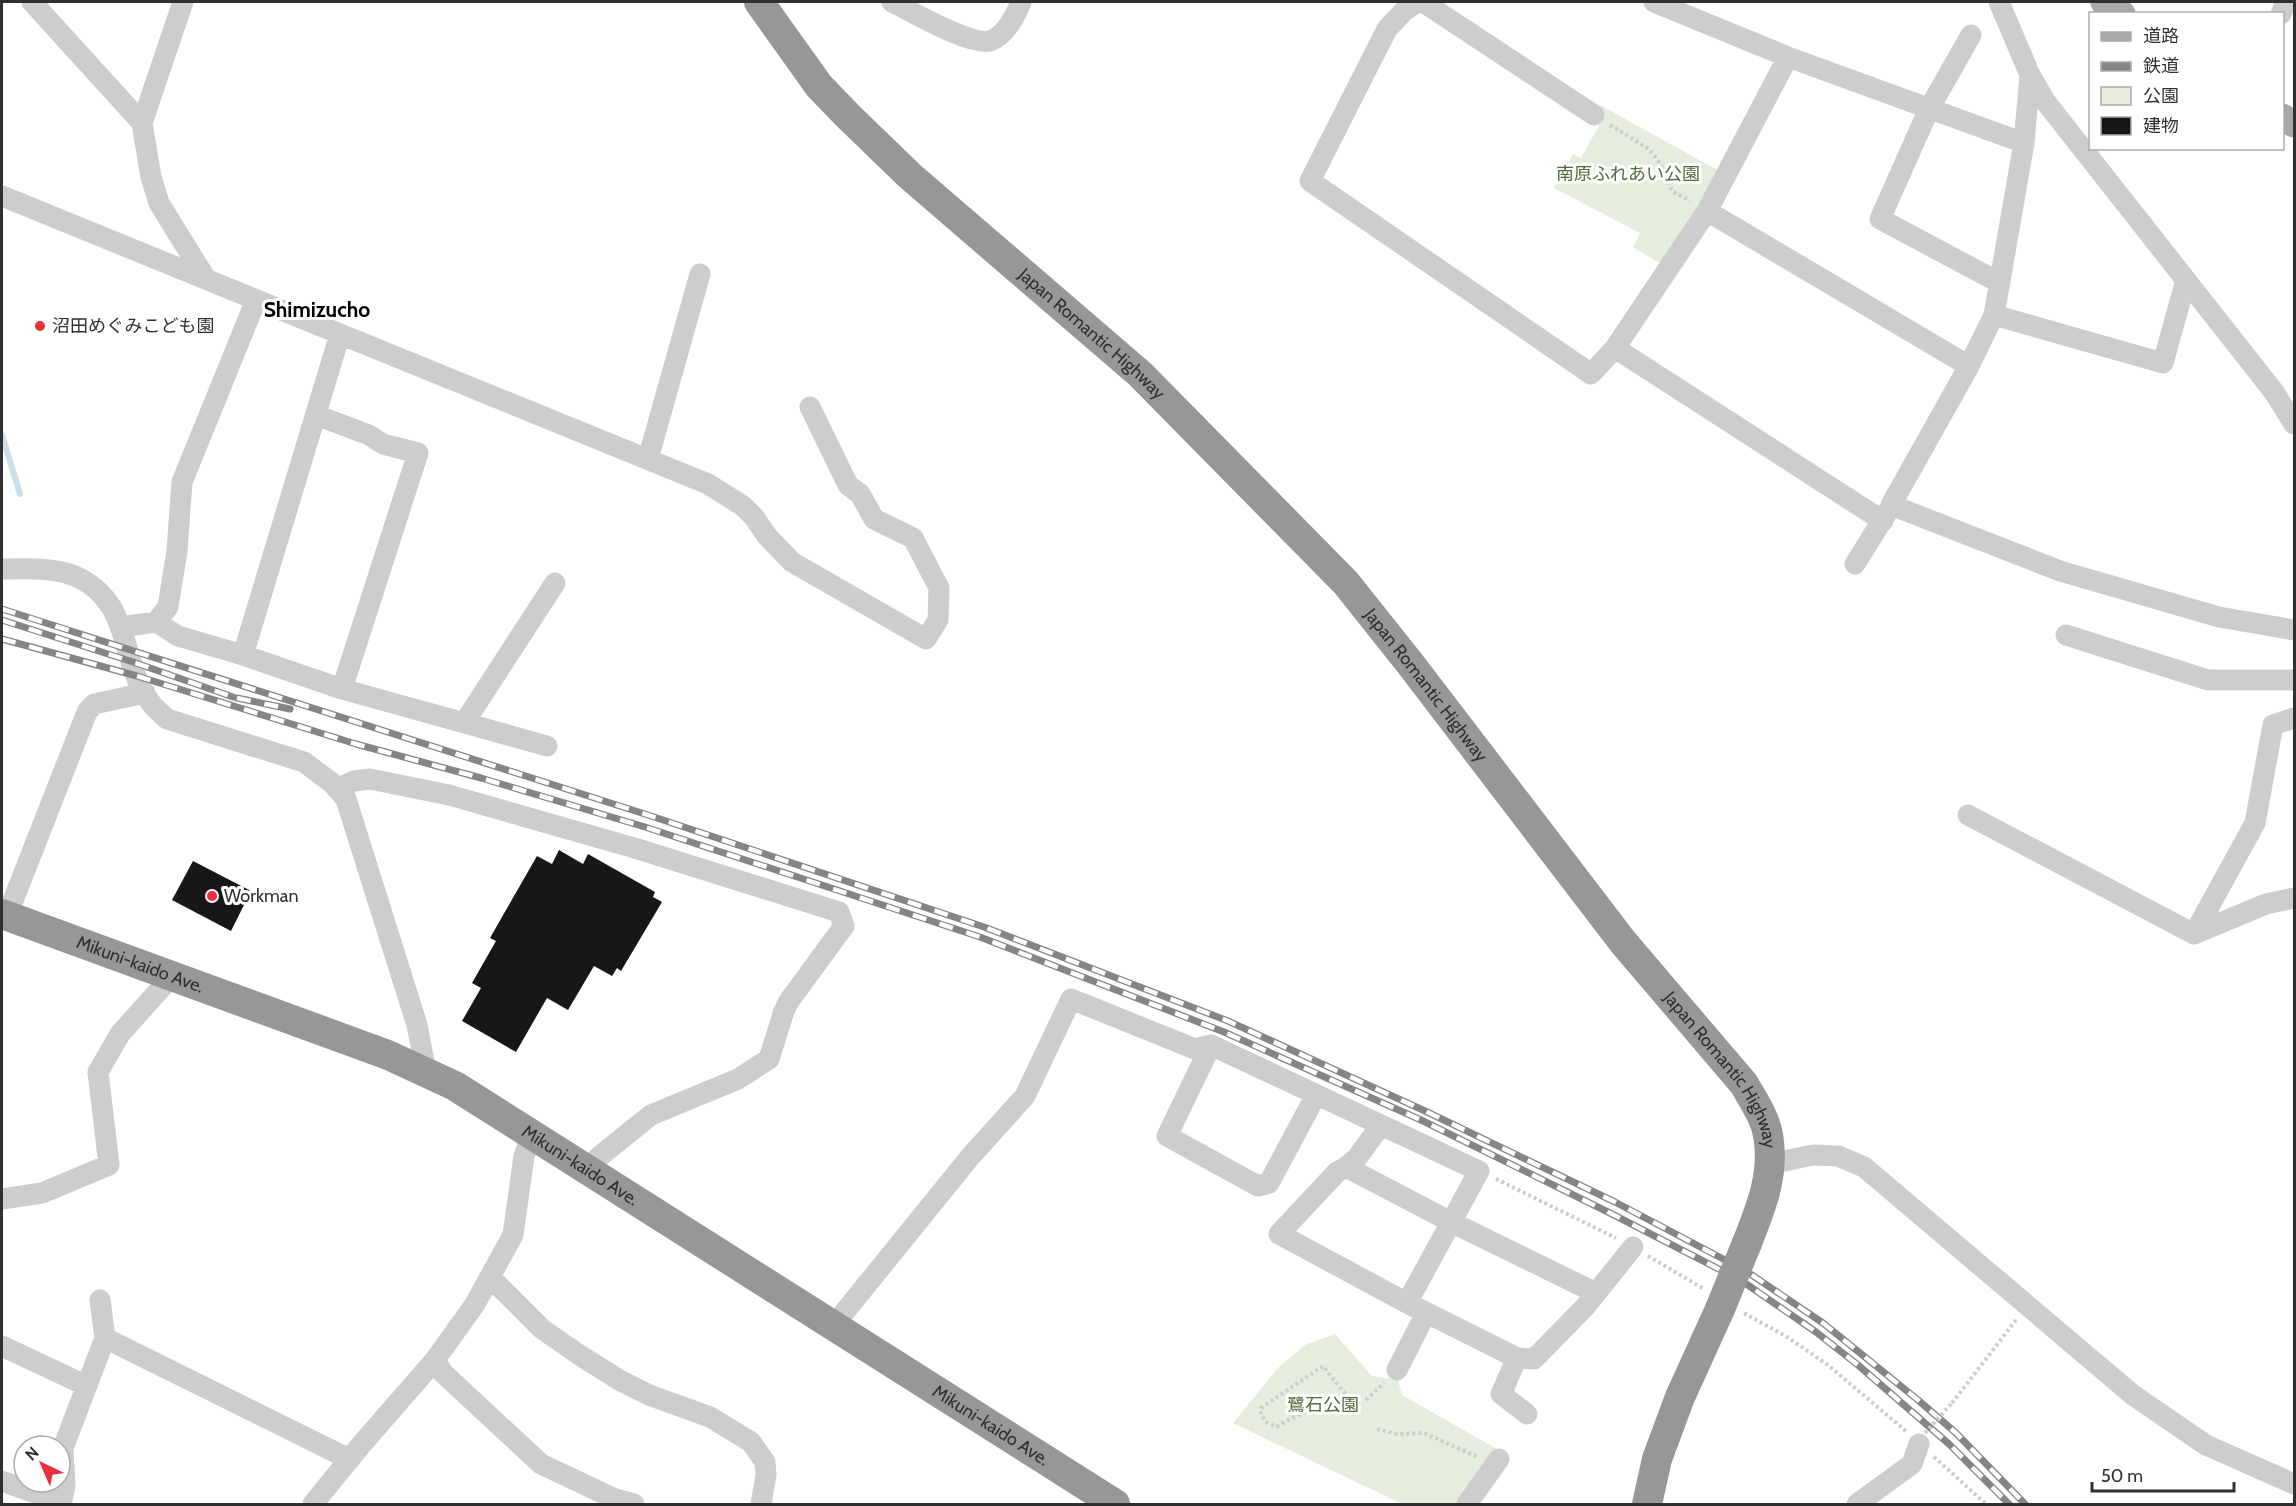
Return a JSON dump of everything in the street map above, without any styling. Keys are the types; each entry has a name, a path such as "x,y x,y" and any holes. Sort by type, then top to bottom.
{"highway":[{"name":"Japan Romantic Highway","path":"759,2 819,86 848,116 910,176 1140,374 1346,583 1623,942 1744,1084 1758,1108 1768,1134 1770,1164 1764,1200 1723,1304 1680,1397 1657,1459 1647,1504"},
{"name":"Mikuni-kaido Ave.","path":"4,915 388,1055 455,1086 1115,1504"}],"main road":[{"path":"2104,2 2119,12"}],"street":[{"path":"32,2 142,123"},
{"path":"183,2 142,123 151,177 159,203 206,279"},
{"path":"891,2 959,35 975,40 990,40 1005,30 1021,2"},
{"path":"1418,2 1404,11 1387,29 1310,181 1591,374 1615,348 1707,211 1788,57"},
{"path":"1423,2 1594,115"},
{"path":"1654,2 1788,57 2024,143"},
{"path":"1999,2 2030,75 2046,101 2274,392 2295,424"},
{"path":"1971,35 1929,109 1880,219 2000,282"},
{"path":"1855,564 1887,513 1969,366 1994,315 2024,143 2030,75"},
{"path":"2,196 708,484 743,506 792,562 926,639 938,620 939,588 913,538 874,519 860,494 848,485 810,407"},
{"path":"1707,211 1969,366"},
{"path":"648,459 700,274"},
{"path":"1994,315 2163,363 2186,280"},
{"path":"156,622 168,607 177,551 182,482 256,300"},
{"path":"243,655 340,334"},
{"path":"1615,348 1887,513 2060,571 2219,617 2295,630"},
{"path":"316,415 369,435 382,444 418,453 342,689"},
{"path":"2,568 39,569 74,576 90,585 114,609 136,676 150,702 167,719 304,762 346,799 417,1025 426,1072"},
{"path":"464,723 555,582"},
{"path":"120,627 156,622 178,636 243,655 342,689 547,746"},
{"path":"2066,634 2208,680 2295,680"},
{"path":"4,915 87,712 94,704 146,693"},
{"path":"2194,934 2255,823 2273,725 2295,718"},
{"path":"337,789 354,781 370,779 448,795 638,849 839,912 844,926 789,1001 769,1059 738,1079 651,1115 600,1155 587,1169"},
{"path":"1968,815 2194,934"},
{"path":"2194,934 2266,904 2295,898"},
{"path":"2,1199 42,1193 109,1165 98,1072 120,1034 171,977"},
{"path":"834,1325 970,1157 1025,1096 1071,999 1195,1049 1211,1046 1479,1171 1451,1222 1416,1308 1397,1370"},
{"path":"1211,1046 1167,1136 1258,1186 1269,1184 1316,1095"},
{"path":"1381,1125 1356,1159 1337,1172 1279,1234 1416,1308 1517,1358 1534,1359 1585,1307 1633,1247"},
{"path":"313,1504 435,1360 457,1332 491,1278 513,1235 524,1156 532,1134"},
{"path":"1770,1164 1813,1155 1838,1156 1864,1167 2133,1395 2206,1445 2295,1484"},
{"path":"1346,1167 1451,1222 1596,1293"},
{"path":"491,1278 542,1329 578,1354 621,1381 649,1395 710,1418 751,1442 765,1462 766,1475 761,1504"},
{"path":"2,1481 60,1503 64,1486 63,1448 105,1338 100,1299"},
{"path":"105,1338 349,1459"},
{"path":"2,1346 87,1386"},
{"path":"1517,1358 1501,1394 1527,1414"},
{"path":"435,1360 443,1372 541,1464 615,1499 634,1504"},
{"path":"1857,1504 1912,1464 1922,1438"},
{"path":"1467,1504 1497,1462"}],"path":[{"path":"1594,115 1649,149 1660,163 1672,191 1707,211"},
{"path":"1479,1171 1599,1228 1723,1304 1787,1337 1828,1365 1922,1438 1986,1504"},
{"path":"1922,1438 2017,1322 2010,1314"},
{"path":"1330,1412 1312,1410 1302,1412 1276,1427 1266,1422 1261,1415 1261,1408 1323,1366 1346,1395"},
{"path":"1377,1429 1397,1434 1424,1433 1497,1462"}],"green space":[{"name":"南原ふれあい公園","path":"1600,105 1721,172 1666,267 1633,247 1640,233 1554,188 1573,154 1581,158 1600,124 1592,118"},
{"name":"鷺石公園","path":"1335,1334 1372,1376 1398,1380 1402,1395 1504,1453 1463,1504 1402,1504 1233,1423 1279,1367 1305,1345"}],"building":[{"path":"559,850 583,864 588,854 655,892 653,897 662,902 621,971 617,968 612,976 594,966 568,1010 547,998 516,1052 462,1021 481,988 472,983 496,941 490,938 537,856 552,864"},
{"name":"Workman","path":"193,861 251,891 231,931 172,900"}],"waterway":[{"path":"2,435 20,494"}],"railway":[{"path":"2,609 648,815 984,927 1228,1021 1425,1111 1615,1202 1746,1271 1823,1323 1918,1400 1956,1433 2025,1504"},
{"path":"2,620 233,697"},
{"path":"2,639 137,676 356,744 481,778 645,827 980,937 1224,1032 1421,1120 1742,1281 1816,1332 1858,1365 1949,1444 2009,1504"},
{"path":"237,698 290,709"}],"place":[{"name":"沼田めぐみこども園","path":"40,326"},
{"name":"Workman","path":"212,896"}],"district":[{"name":"Shimizucho","path":"317,309"}]}
